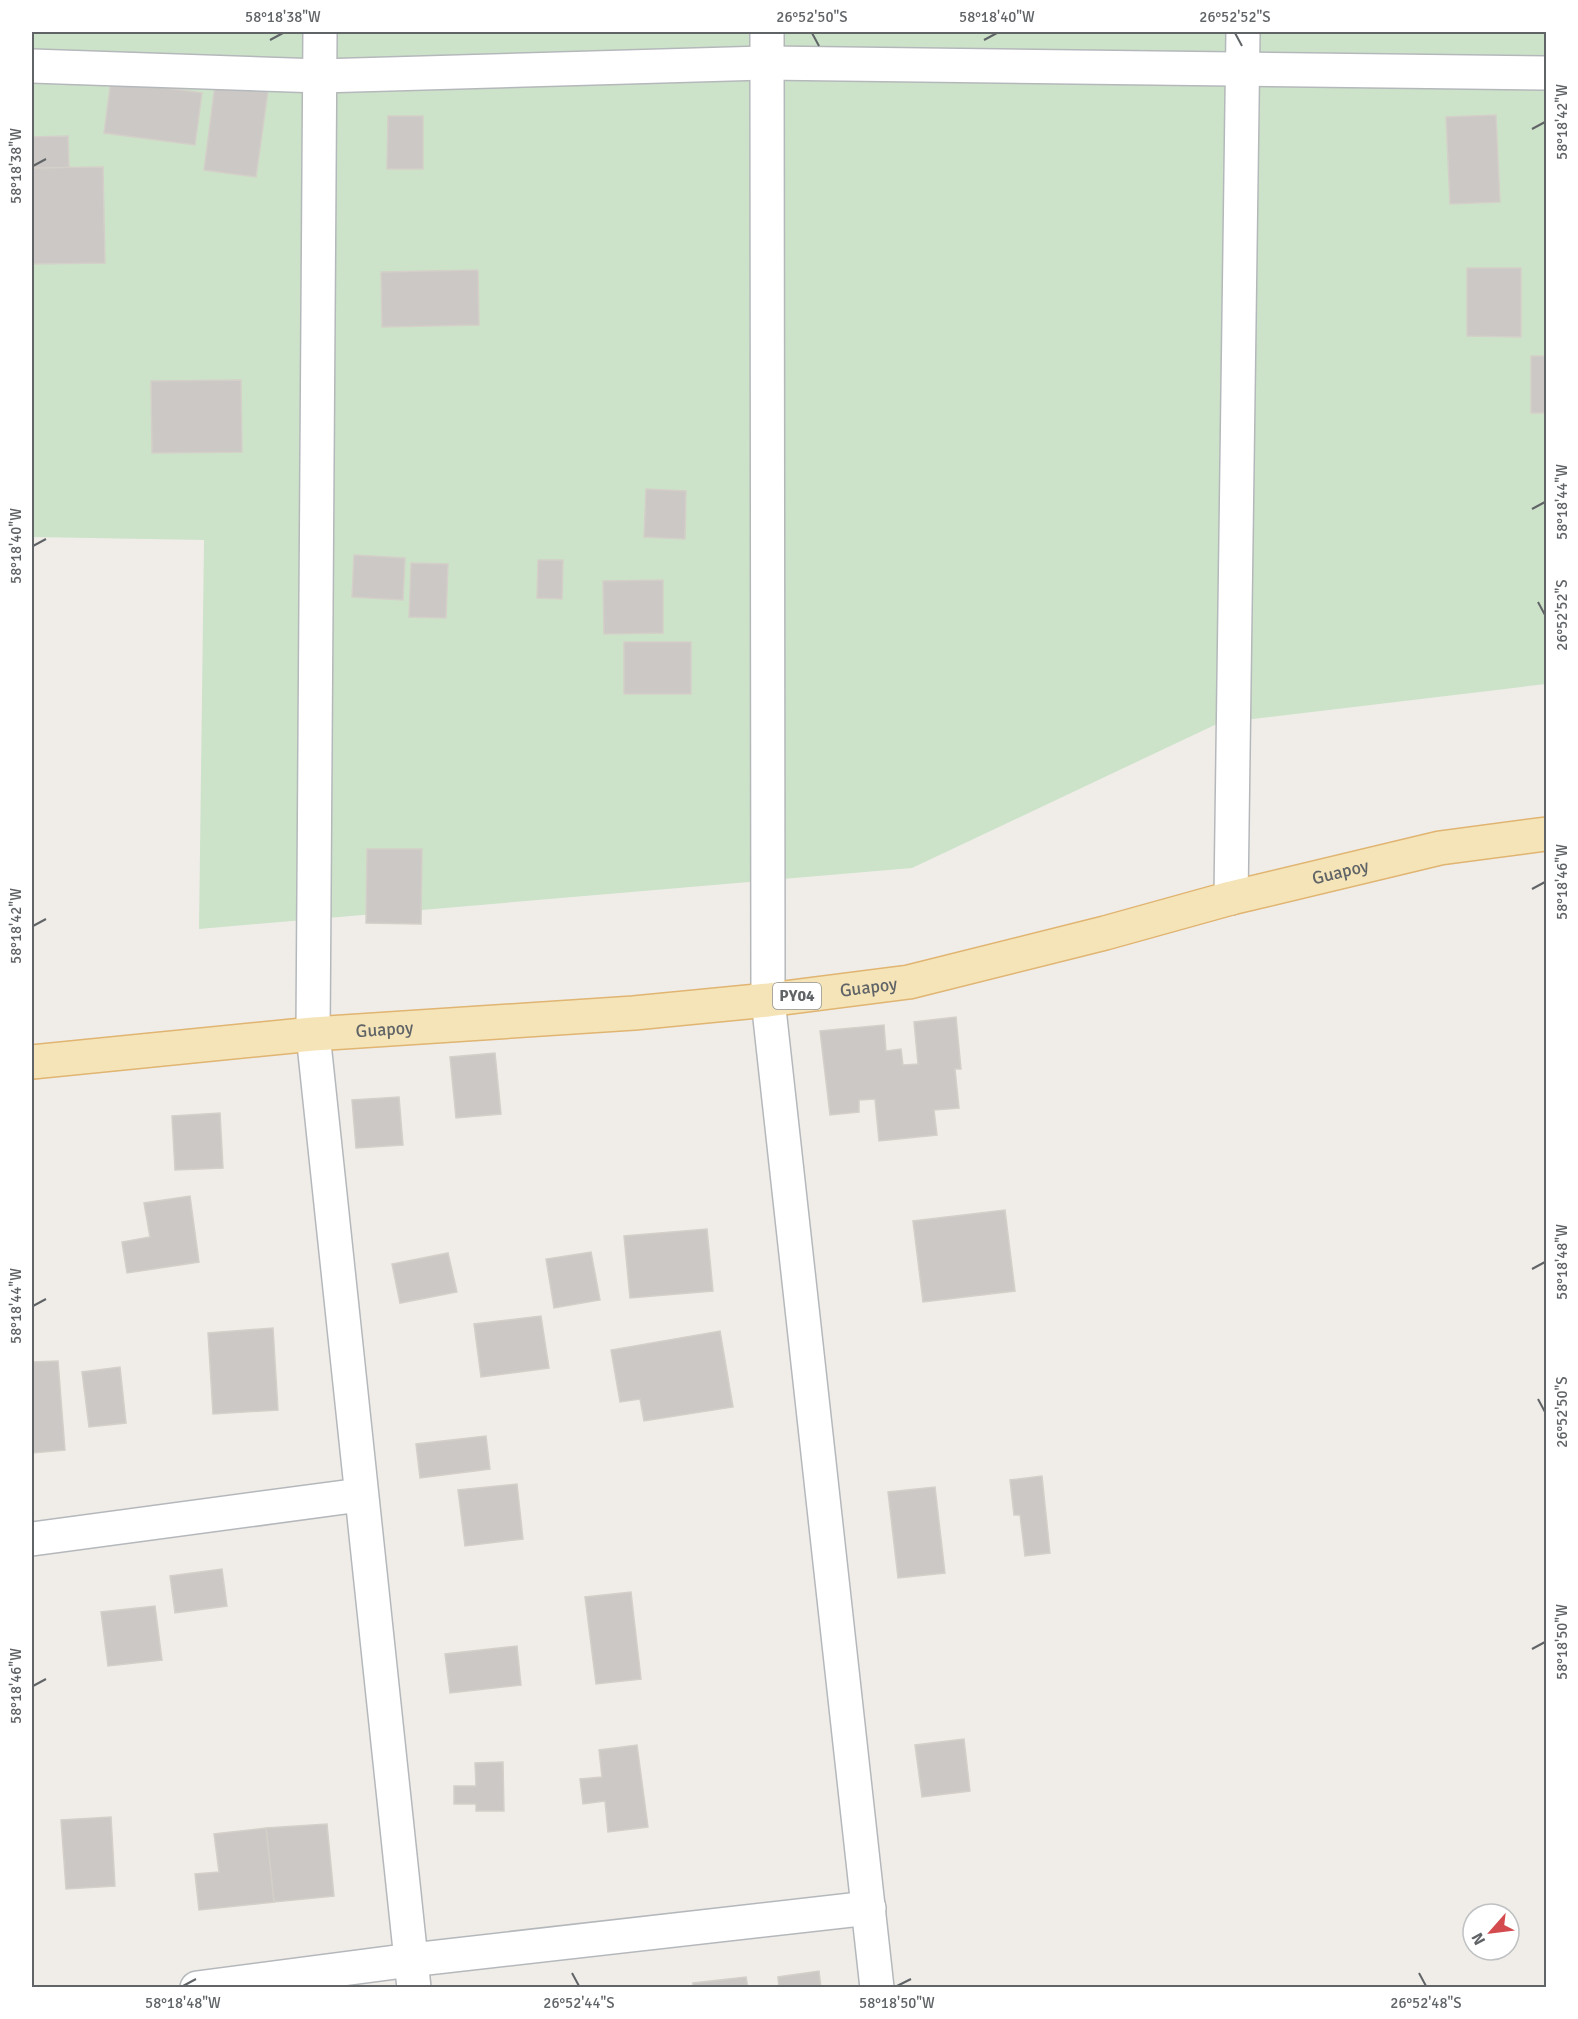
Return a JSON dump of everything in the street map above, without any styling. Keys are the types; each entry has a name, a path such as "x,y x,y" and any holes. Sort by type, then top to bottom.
{"main road":[{"name":"Guapoy","path":"32,1062 313,1034 634,1013 768,1000 909,982 1105,933 1231,898 1440,848 1546,834"}],"street":[{"path":"320,32 313,1034 412,1973"},
{"path":"1231,898 1243,32"},
{"path":"766,47 768,1000 878,1988"},
{"path":"32,66 320,76 766,47 1242,69 1546,73"},
{"path":"32,1539 360,1496"},
{"path":"197,1988 412,1973 869,1908"}],"green space":[{"path":"32,32 1546,32 1546,684 1219,723 912,868 199,929 204,540 32,537"}],"building":[{"path":"216,77 269,84 256,177 204,170"},
{"path":"111,80 202,93 195,145 104,133"},
{"path":"1496,115 1500,202 1450,204 1446,117"},
{"path":"388,116 423,116 423,169 387,169"},
{"path":"68,136 69,168 32,168 32,137"},
{"path":"103,167 105,263 32,264 32,168"},
{"path":"1467,268 1521,268 1521,337 1467,336"},
{"path":"478,270 479,325 382,327 381,272"},
{"path":"1531,356 1546,356 1546,413 1531,413"},
{"path":"241,380 242,452 152,453 151,381"},
{"path":"646,489 686,491 685,539 644,537"},
{"path":"354,555 405,558 403,600 352,597"},
{"path":"538,560 563,560 562,599 537,598"},
{"path":"411,563 448,564 446,618 409,617"},
{"path":"663,580 663,633 604,634 603,581"},
{"path":"624,642 691,642 691,694 624,694"},
{"path":"367,849 422,849 421,924 366,923"},
{"path":"956,1017 961,1069 955,1069 959,1108 934,1110 937,1135 879,1141 875,1099 859,1100 859,1112 830,1115 820,1031 884,1025 886,1051 901,1049 903,1065 918,1064 914,1022"},
{"path":"495,1053 501,1114 456,1118 450,1057"},
{"path":"399,1097 403,1145 356,1148 352,1100"},
{"path":"220,1113 223,1168 175,1170 172,1116"},
{"path":"190,1196 199,1262 127,1273 122,1242 150,1237 144,1203"},
{"path":"1005,1210 1015,1291 923,1302 913,1221"},
{"path":"707,1229 713,1291 630,1298 624,1236"},
{"path":"591,1252 600,1300 554,1308 546,1259"},
{"path":"448,1253 457,1292 400,1303 392,1264"},
{"path":"541,1316 549,1368 481,1377 474,1324"},
{"path":"273,1328 278,1410 213,1414 208,1333"},
{"path":"720,1331 733,1407 644,1421 640,1399 620,1402 611,1350"},
{"path":"58,1361 65,1450 32,1453 32,1362"},
{"path":"120,1367 126,1423 89,1427 82,1372"},
{"path":"486,1436 490,1469 420,1478 416,1444"},
{"path":"1042,1476 1050,1553 1025,1556 1020,1515 1014,1515 1010,1480"},
{"path":"517,1484 523,1539 465,1546 458,1490"},
{"path":"935,1487 945,1573 898,1578 888,1492"},
{"path":"222,1569 227,1606 175,1613 170,1576"},
{"path":"631,1592 641,1679 596,1684 585,1597"},
{"path":"155,1606 162,1660 108,1666 101,1612"},
{"path":"517,1646 521,1685 450,1693 445,1654"},
{"path":"964,1739 970,1791 922,1797 915,1745"},
{"path":"637,1745 648,1827 608,1832 605,1801 583,1804 580,1779 602,1777 599,1750"},
{"path":"503,1762 504,1811 476,1811 476,1804 454,1804 454,1786 476,1786 475,1763"},
{"path":"111,1817 115,1886 66,1889 61,1820"},
{"path":"327,1824 334,1896 274,1902 266,1828"},
{"path":"266,1828 274,1902 199,1910 195,1874 219,1872 214,1834"},
{"path":"819,1971 821,1988 779,1988 778,1977"},
{"path":"746,1977 748,1988 693,1988 693,1983"}]}
